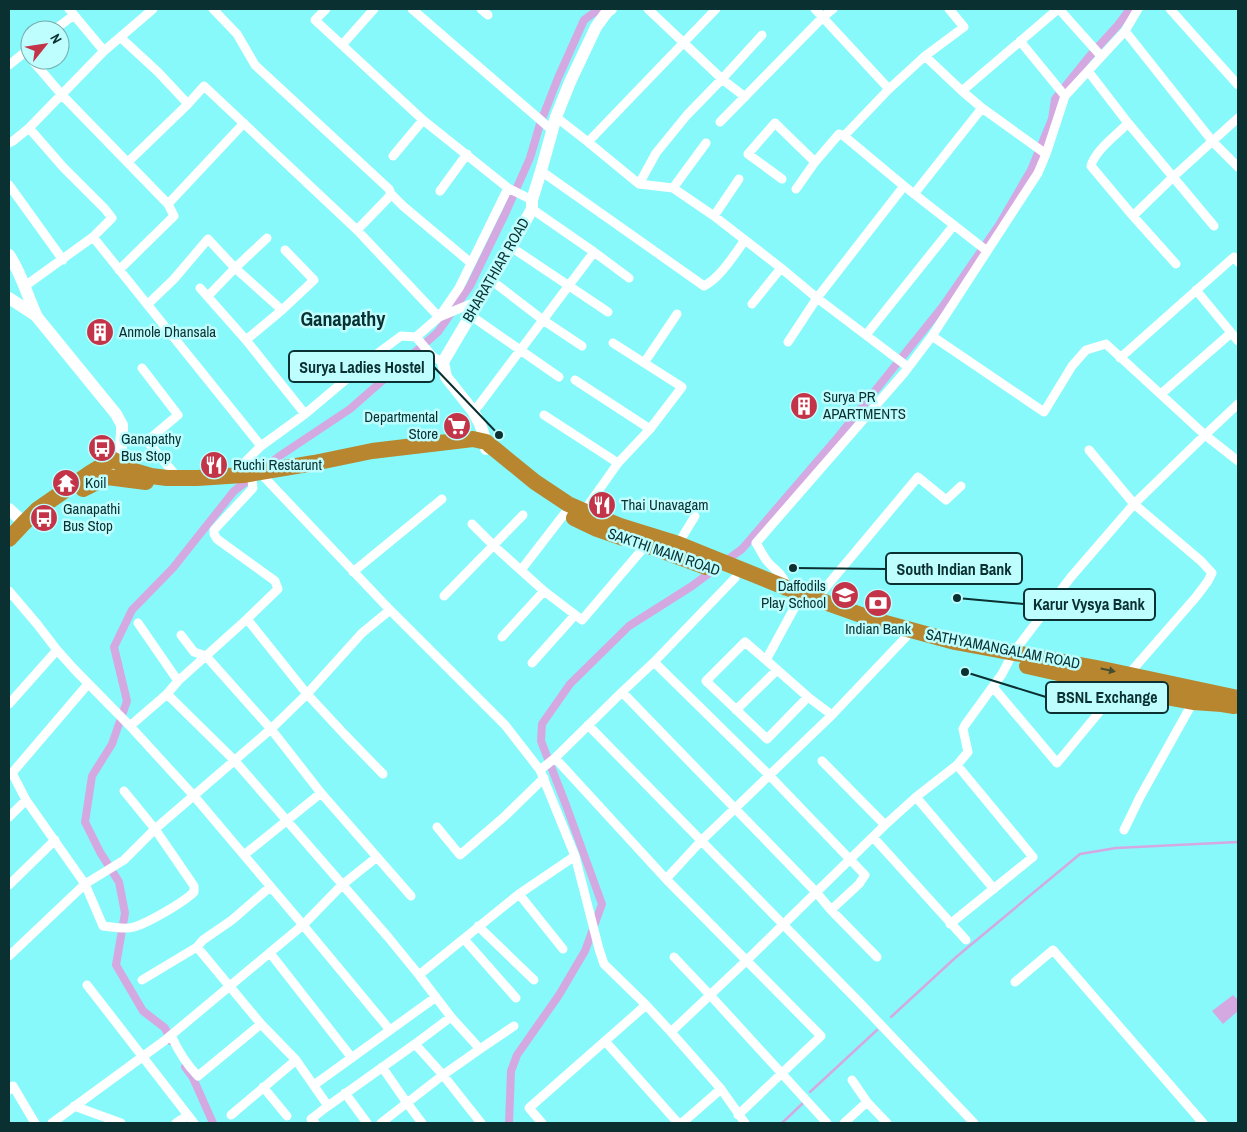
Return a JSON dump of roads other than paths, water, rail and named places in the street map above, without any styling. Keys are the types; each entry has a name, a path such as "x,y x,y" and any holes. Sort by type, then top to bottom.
{"highway":[{"path":"119,470 134,471 151,476 245,479 280,469 372,451 473,439 568,504 620,526 678,544 702,559"},
{"path":"9,550 71,491 108,462 114,460 119,470 172,485 245,479 380,457 469,449 479,450 486,447"},
{"name":"SAKTHI MAIN ROAD","path":"486,447 544,500 596,529 646,545 702,559 797,602 906,637 972,655 1010,658 1124,681 1193,702 1238,707"},
{"path":"9,539 38,509 71,491"},
{"name":"SATHYAMANGALAM ROAD","path":"736,574 787,588 878,621 1010,658"},
{"path":"1124,681 1238,698"}],"main road":[{"name":"BHARATHIAR ROAD","path":"438,359 470,316 511,247 531,202 553,125 570,82 596,27 607,10"},
{"path":"9,255 20,274 37,317 116,414 122,425 119,470"},
{"path":"9,298 37,317"},
{"path":"438,359 446,377 473,411 480,424 486,447"},
{"path":"9,509 24,523"}],"street":[{"path":"9,142 29,128 104,51 153,9"},
{"path":"213,9 237,34 255,66 384,183 391,194 409,211 470,263"},
{"path":"326,9 316,20 424,120 508,188 531,202 629,278"},
{"path":"342,45 374,9"},
{"path":"412,9 536,116 588,142 639,184 673,188 746,240 817,298 908,367"},
{"path":"648,9 722,79 745,97"},
{"path":"588,142 716,9"},
{"path":"816,9 889,89"},
{"path":"720,122 833,9"},
{"path":"844,136 889,89 925,56 964,27 949,9"},
{"path":"962,91 1058,9 1101,56"},
{"path":"787,588 781,574 768,562 756,543 908,367 932,336 1038,173 1065,96 1125,31 1138,9"},
{"path":"1170,9 1238,85"},
{"path":"72,12 104,51"},
{"path":"1125,31 1213,142 1238,167"},
{"path":"639,184 656,153 687,115 762,35"},
{"path":"120,37 158,72 188,104"},
{"path":"1020,41 1065,96"},
{"path":"925,56 982,108 1046,154"},
{"path":"41,70 62,95 168,204 174,216 119,270"},
{"path":"1088,71 1128,123 1214,226"},
{"path":"128,162 204,86 358,230 439,317"},
{"path":"914,194 982,108"},
{"path":"1133,216 1238,118"},
{"path":"393,156 424,120"},
{"path":"168,204 244,123"},
{"path":"782,179 748,154 775,123 816,162"},
{"path":"1128,123 1097,153 1091,166 1176,264"},
{"path":"25,286 94,237 112,218 29,128"},
{"path":"796,189 839,134 844,136 987,251"},
{"path":"673,188 706,144"},
{"path":"440,191 467,154"},
{"path":"541,171 704,286 711,283 746,240"},
{"path":"714,216 740,179"},
{"path":"788,342 817,298 904,186"},
{"path":"416,337 439,317 459,288 508,188"},
{"path":"10,191 63,260"},
{"path":"358,230 391,194"},
{"path":"866,335 954,225"},
{"path":"94,237 261,446"},
{"path":"208,296 267,238"},
{"path":"148,304 174,279 208,239 235,268 282,310"},
{"path":"511,247 608,312"},
{"path":"246,340 314,280 284,250"},
{"path":"473,411 594,252"},
{"path":"1120,358 1234,257 1238,262"},
{"path":"752,304 781,268"},
{"path":"491,280 543,320 582,346"},
{"path":"200,288 246,340 305,414"},
{"path":"1196,290 1238,341"},
{"path":"439,317 478,301"},
{"path":"644,363 677,314"},
{"path":"470,316 559,377"},
{"path":"1161,394 1232,333"},
{"path":"245,479 261,446 305,414 374,356 402,336 416,337 438,359"},
{"path":"932,336 1044,412 1072,366 1086,350 1106,344 1205,434 1238,461"},
{"path":"584,511 618,463 650,429 682,387 613,343"},
{"path":"142,368 178,415 147,441 179,478"},
{"path":"575,380 650,429"},
{"path":"671,1032 885,824 957,765 968,752 963,729 1002,674 1010,658 1071,577 1134,504 1238,404"},
{"path":"544,415 618,463"},
{"path":"993,687 1057,763 1196,597 1212,573 1201,561 1134,504 1089,450"},
{"path":"816,599 918,477 946,500 962,486"},
{"path":"245,479 354,572 505,725 541,773 575,856 604,964 671,1032 721,1089 745,1123"},
{"path":"130,725 167,694 278,589 275,580 214,534 214,530 253,488 245,479"},
{"path":"354,572 442,499"},
{"path":"521,570 565,513"},
{"path":"444,596 523,515"},
{"path":"678,544 695,516"},
{"path":"472,524 544,591 582,620 646,545"},
{"path":"437,827 460,855 504,817 554,759 654,662 736,574"},
{"path":"9,591 57,650 117,714 130,725 194,796 390,1030"},
{"path":"502,636 544,591"},
{"path":"766,660 797,602"},
{"path":"9,956 86,884 124,860 155,829 271,729 307,694 362,633 390,610"},
{"path":"532,663 575,615"},
{"path":"247,619 307,694 383,774"},
{"path":"138,623 178,682"},
{"path":"181,635 194,652 206,656 271,729 321,793 410,896"},
{"path":"666,879 700,841 832,715 906,637"},
{"path":"808,697 767,739 706,681 745,642 808,697 832,715"},
{"path":"9,704 57,650"},
{"path":"654,662 769,775 865,875 831,910"},
{"path":"736,710 777,670"},
{"path":"88,684 12,773 26,800 86,884 103,926 132,928 187,898 194,892 194,886 155,829 124,791"},
{"path":"622,692 877,957"},
{"path":"167,694 234,761 287,821 388,937 451,1017 480,1049"},
{"path":"1124,830 1193,702"},
{"path":"588,725 861,1004 974,1123"},
{"path":"554,759 666,879 821,1036 738,1115"},
{"path":"822,761 885,824"},
{"path":"9,762 18,766"},
{"path":"950,924 1032,857 957,765"},
{"path":"244,855 321,793"},
{"path":"916,797 994,889"},
{"path":"9,817 26,800"},
{"path":"873,837 966,940"},
{"path":"9,885 55,840"},
{"path":"419,975 519,894 575,856"},
{"path":"52,1123 168,1037 270,953 303,924 342,885 377,857"},
{"path":"142,980 197,947 203,940 232,920 270,887"},
{"path":"519,894 563,949"},
{"path":"478,926 534,980"},
{"path":"464,939 516,998"},
{"path":"197,947 261,1024 296,1060 328,1106"},
{"path":"1015,982 1053,950 1203,1123"},
{"path":"270,953 352,1058"},
{"path":"674,957 827,1123"},
{"path":"87,985 194,1123"},
{"path":"314,1085 436,997"},
{"path":"542,1123 530,1108 646,1005"},
{"path":"315,1123 311,1119 451,1017"},
{"path":"168,1037 198,1076 261,1024"},
{"path":"381,1123 443,1075 514,1026"},
{"path":"605,1041 678,1123"},
{"path":"415,1044 443,1075 481,1123"},
{"path":"231,1115 296,1060"},
{"path":"382,1067 422,1123"},
{"path":"852,1080 867,1102 887,1123"},
{"path":"9,1090 13,1086 35,1123"},
{"path":"263,1087 287,1116"},
{"path":"682,1123 721,1089"},
{"path":"345,1093 367,1123"},
{"path":"844,1123 867,1102"},
{"path":"74,1106 121,1123"},
{"path":"176,1123 188,1115"}],"waterway":[{"path":"264,468 350,409 438,332 470,286 506,212 530,158 540,124 558,78 584,20 599,9"},
{"path":"509,1123 511,1071 517,1055 559,995 585,951 602,904 541,741 542,724 570,684 629,626 692,586 742,549 838,437 943,306 999,225 1031,170 1052,119 1055,99 1130,9"},
{"path":"171,1041 165,1028 143,1011 116,965 125,913 119,882 100,852 85,822 92,776 112,744 127,701 114,647 132,610 173,568 234,491 251,478"},
{"path":"891,1017 955,958 1080,854 1116,848 1238,842"},
{"path":"810,1092 877,1030"},
{"path":"185,1067 193,1078 213,1123"},
{"path":"782,1123 803,1103"}],"place":[{"name":"Anmole Dhansala","path":"100,332"},
{"name":"Surya PR APARTMENTS","path":"804,406"},
{"name":"Departmental Store","path":"457,426"},
{"name":"Surya Ladies Hostel","path":"499,435"},
{"name":"Ganapathy Bus Stop","path":"102,448"},
{"name":"Ruchi Restarunt","path":"214,465"},
{"name":"Koil","path":"66,483"},
{"name":"Thai Unavagam","path":"602,505"},
{"name":"Ganapathi Bus Stop","path":"44,518"},
{"name":"South Indian Bank","path":"793,568"},
{"name":"Daffodils Play School","path":"845,595"},
{"name":"Karur Vysya Bank","path":"957,598"},
{"name":"Indian Bank","path":"878,603"},
{"name":"BSNL Exchange","path":"965,672"}],"district":[{"name":"Ganapathy","path":"343,319"}]}
